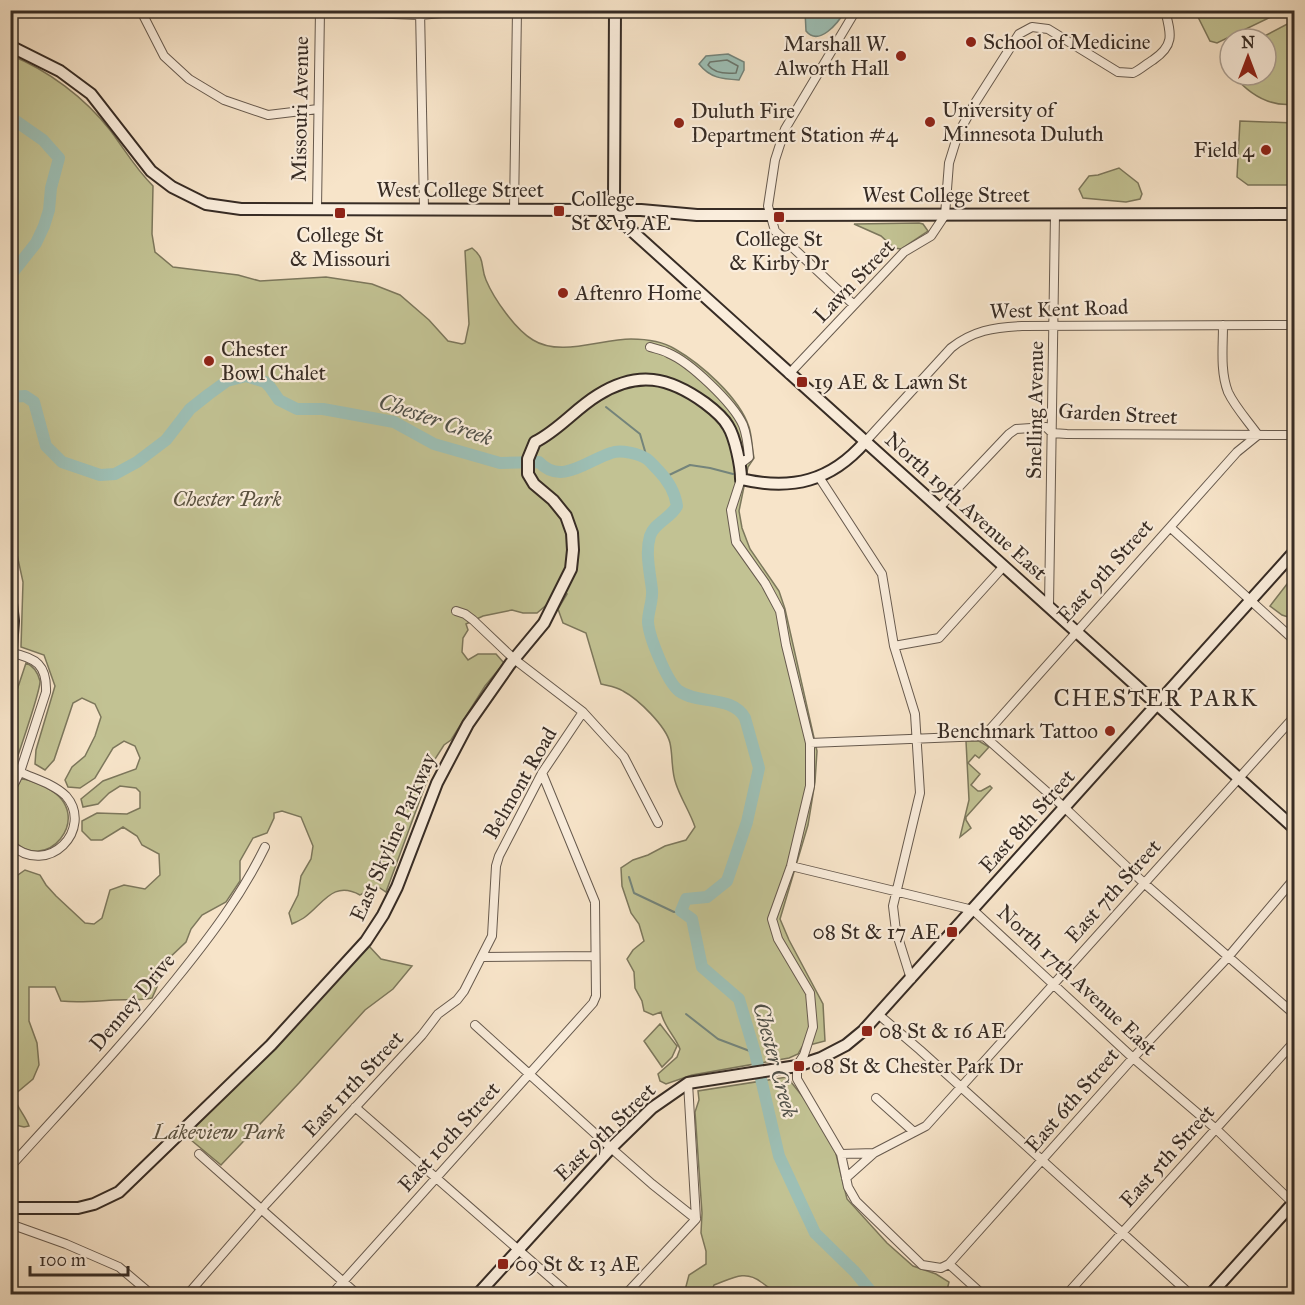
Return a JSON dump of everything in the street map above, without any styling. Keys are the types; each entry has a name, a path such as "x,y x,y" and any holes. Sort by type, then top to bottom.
{"street":[{"path":"141,10 164,56 189,78 224,100 268,116 318,110"},
{"path":"10,11 159,10"},
{"path":"285,10 420,13 464,11"},
{"path":"514,210 517,10"},
{"path":"615,10 614,199 617,210"},
{"path":"854,305 775,231 769,215 770,183 778,144 856,10"},
{"path":"945,215 949,163 955,142 975,103 1019,34 1032,27 1048,28 1118,72 1133,73 1167,48 1170,36 1166,10"},
{"name":"Missouri Avenue","path":"317,208 320,11"},
{"path":"420,13 424,209"},
{"name":"West College Street","path":"10,46 60,71 92,94 151,171 172,187 189,198 206,204 241,209 617,210 697,215 1294,214"},
{"name":"North 19th Avenue East","path":"617,210 622,222 1294,828"},
{"name":"Snelling Avenue","path":"1049,606 1055,214"},
{"name":"Lawn Street","path":"789,374 904,252 931,236 945,215"},
{"name":"West Kent Road","path":"741,479 780,485 819,477 848,459 951,348 962,339 979,331 997,327 1054,325 1294,325"},
{"path":"1223,325 1224,380 1233,401 1258,435"},
{"path":"650,347 670,353 692,369 729,404 742,422 748,441 748,457 740,464 741,479 731,510 736,542 765,583 780,611 810,743 810,786 791,866 772,919 778,939 810,993 813,1026 804,1055 793,1066 800,1084 842,1154 846,1178 856,1201 922,1265 941,1268 949,1264 982,1294"},
{"name":"East Skyline Parkway","path":"10,1208 62,1210 78,1208 94,1204 119,1192 271,1045 313,1001 375,928 396,887 447,763 468,724 544,623 571,569 572,533 566,516 553,500 534,484 528,470 528,459 534,445 550,435 598,395 633,380 662,380 677,386 716,412 729,426 740,464"},
{"name":"Garden Street","path":"939,508 1002,440 1016,429 1046,427 1052,433 1294,435"},
{"name":"East 9th Street","path":"984,736 1237,452 1258,435"},
{"path":"819,477 882,574 894,646 915,714 920,793 896,892 893,917 911,979"},
{"path":"1171,528 1294,640"},
{"name":"East 8th Street","path":"793,1066 821,1058 846,1046 879,1015 1294,552"},
{"path":"894,646 939,638 1004,566"},
{"path":"10,594 13,621 11,657 25,656 36,661 41,666 46,681 46,692 20,772 10,792"},
{"path":"456,611 473,620 514,660 583,712 624,757 658,823"},
{"name":"Belmont Road","path":"449,1006 464,991 494,928 496,866 499,856 542,773 583,712"},
{"name":"East 7th Street","path":"846,1178 874,1153 926,1126 1294,717"},
{"path":"810,743 984,736 1065,808 1145,884 1294,1014"},
{"path":"10,844 19,852 39,857 60,849 73,830 72,805 67,798 52,786 20,772"},
{"path":"482,957 595,956 595,902 542,773"},
{"name":"Denney Drive","path":"10,1167 144,1019 188,964 244,888 265,847"},
{"name":"North 17th Avenue East","path":"791,866 973,910 1294,1203"},
{"name":"East 6th Street","path":"949,1264 1133,1058 1229,956 1294,879"},
{"name":"East 10th Street","path":"332,1294 593,1003 596,996 595,956"},
{"name":"East 11th Street","path":"188,1294 262,1209 422,1035 438,1014 449,1006"},
{"path":"879,1015 1190,1294"},
{"path":"475,1025 652,1185 696,1219"},
{"name":"East 5th Street","path":"1067,1294 1294,1042"},
{"name":"East 9th Street","path":"478,1294 652,1107 688,1083 793,1066"},
{"path":"627,1294 696,1219 688,1083"},
{"path":"876,1098 914,1132"},
{"path":"355,1107 569,1294"},
{"name":"East 7th Street","path":"842,1154 874,1153"},
{"path":"199,1154 357,1294"},
{"path":"1210,1294 1294,1203"},
{"path":"10,1224 66,1244 119,1267 151,1294"}],"green space":[{"path":"1195,11 1283,11 1250,27 1218,27 1218,43 1210,41"},
{"path":"1293,21 1294,104 1268,101 1245,87 1278,87 1278,29"},
{"name":"Chester Park","path":"10,55 65,86 110,130 135,166 153,186 152,234 155,252 173,267 238,275 260,281 326,277 372,284 400,295 429,320 448,341 462,344 465,343 469,324 465,251 472,248 481,259 484,275 494,296 519,329 533,340 555,347 631,339 659,342 670,346 696,363 728,393 737,404 749,427 754,458 748,467 739,511 742,528 750,549 779,591 817,751 808,825 780,919 823,1004 825,1041 802,1047 798,1054 789,1058 692,1075 666,1084 660,1081 658,1074 677,1057 680,1049 661,1012 653,1015 644,1011 635,988 634,972 627,959 633,950 644,941 622,886 621,868 665,846 686,840 695,827 674,779 670,743 663,729 636,700 621,690 601,684 586,633 563,623 558,609 567,594 556,592 550,602 537,613 512,610 483,616 466,624 468,630 463,638 462,652 468,660 478,654 496,654 504,663 485,686 451,740 444,745 435,759 386,892 377,886 360,895 343,890 335,892 305,917 292,924 289,913 298,895 301,876 311,859 313,846 301,817 282,811 274,813 267,833 253,838 240,861 240,881 226,902 202,915 191,929 186,942 164,963 152,998 88,1002 61,1001 55,987 29,987 29,1021 37,1043 39,1065 33,1079 14,1095 29,1126 11,1124 11,880 25,870 40,875 56,896 85,923 94,924 102,918 110,890 124,885 145,889 160,875 159,854 142,845 137,836 123,827 102,840 91,840 82,831 82,821 97,813 127,814 140,808 140,792 136,788 120,786 98,804 83,807 81,799 103,781 136,769 140,758 135,746 124,741 113,748 95,778 80,788 68,787 65,780 72,767 85,756 95,736 101,717 95,704 82,698 73,703 54,760 45,770 35,764 36,750 55,686 44,655 21,647 23,582 11,527"},
{"name":"Field 4","path":"1240,121 1294,123 1294,185 1248,185 1237,177"},
{"path":"1119,168 1138,183 1142,194 1140,199 1126,202 1083,198 1079,189 1089,176"},
{"path":"854,224 923,224 928,231 901,249 894,248 881,236"},
{"path":"1294,575 1294,619 1282,615 1270,606"},
{"path":"26,663 37,673 40,681 11,776 11,708"},
{"path":"966,741 979,741 989,747 979,758 975,755 968,763 980,774 971,785 978,791 990,786 992,788 966,817 971,828 960,837 969,800"},
{"path":"21,779 47,788 62,800 68,813 67,827 60,839 50,848 37,851 24,848 11,837 10,801"},
{"name":"Lakeview Park","path":"368,945 381,959 412,966 393,989 365,1010 221,1165 185,1135"},
{"path":"660,1024 677,1046 672,1057 662,1067 644,1041"},
{"path":"787,1077 807,1102 835,1150 847,1199 887,1243 913,1266 936,1274 949,1282 946,1294 778,1294 755,1278 744,1276 714,1285 710,1294 684,1294 689,1275 706,1264 706,1251 701,1233 702,1213 695,1112 699,1100 698,1091"}],"water":[{"path":"805,10 845,11 828,32 817,36 806,31"},
{"path":"728,54 744,62 744,70 739,80 717,77 699,64 706,56"}],"waterway":[{"name":"Chester Creek","path":"10,117 43,140 59,158 44,226 36,243 10,276"},
{"name":"Chester Creek","path":"10,397 25,396 34,402 46,446 62,462 100,475 115,474 137,462 166,440 190,409 209,394 227,381 246,376 265,382 279,400 297,409 323,409 394,422 434,444 500,463 539,462 547,469 565,472 602,456 620,452 639,455 651,463 670,486 677,506 652,531 649,542 648,563 652,594 648,622 655,648 669,679 679,691 696,698 724,703 739,711 745,718 759,768 747,822 727,881 707,897 686,899 681,911 692,919 702,967 739,999 755,1053 779,1156 815,1233 855,1272 873,1294"},
{"path":"606,407 640,434 647,458"},
{"path":"665,477 690,465 733,474"},
{"path":"629,877 634,893 674,912 681,911"},
{"path":"686,1014 718,1039 755,1053"}],"place":[{"name":"School of Medicine","path":"971,42"},
{"name":"Marshall W. Alworth Hall","path":"901,56"},
{"name":"University of Minnesota Duluth","path":"930,122"},
{"name":"Duluth Fire Department Station #4","path":"679,123"},
{"name":"Field 4","path":"1266,150"},
{"name":"College St & 19 AE","path":"559,211"},
{"name":"College St & Missouri","path":"340,213"},
{"name":"College St & Kirby Dr","path":"779,217"},
{"name":"Aftenro Home","path":"563,293"},
{"name":"Chester Bowl Chalet","path":"209,361"},
{"name":"19 AE & Lawn St","path":"802,382"},
{"name":"Benchmark Tattoo","path":"1110,731"},
{"name":"08 St & 17 AE","path":"952,932"},
{"name":"08 St & 16 AE","path":"867,1031"},
{"name":"08 St & Chester Park Dr","path":"799,1066"},
{"name":"09 St & 13 AE","path":"503,1264"}],"district":[{"name":"CHESTER PARK","path":"1156,698"}]}
